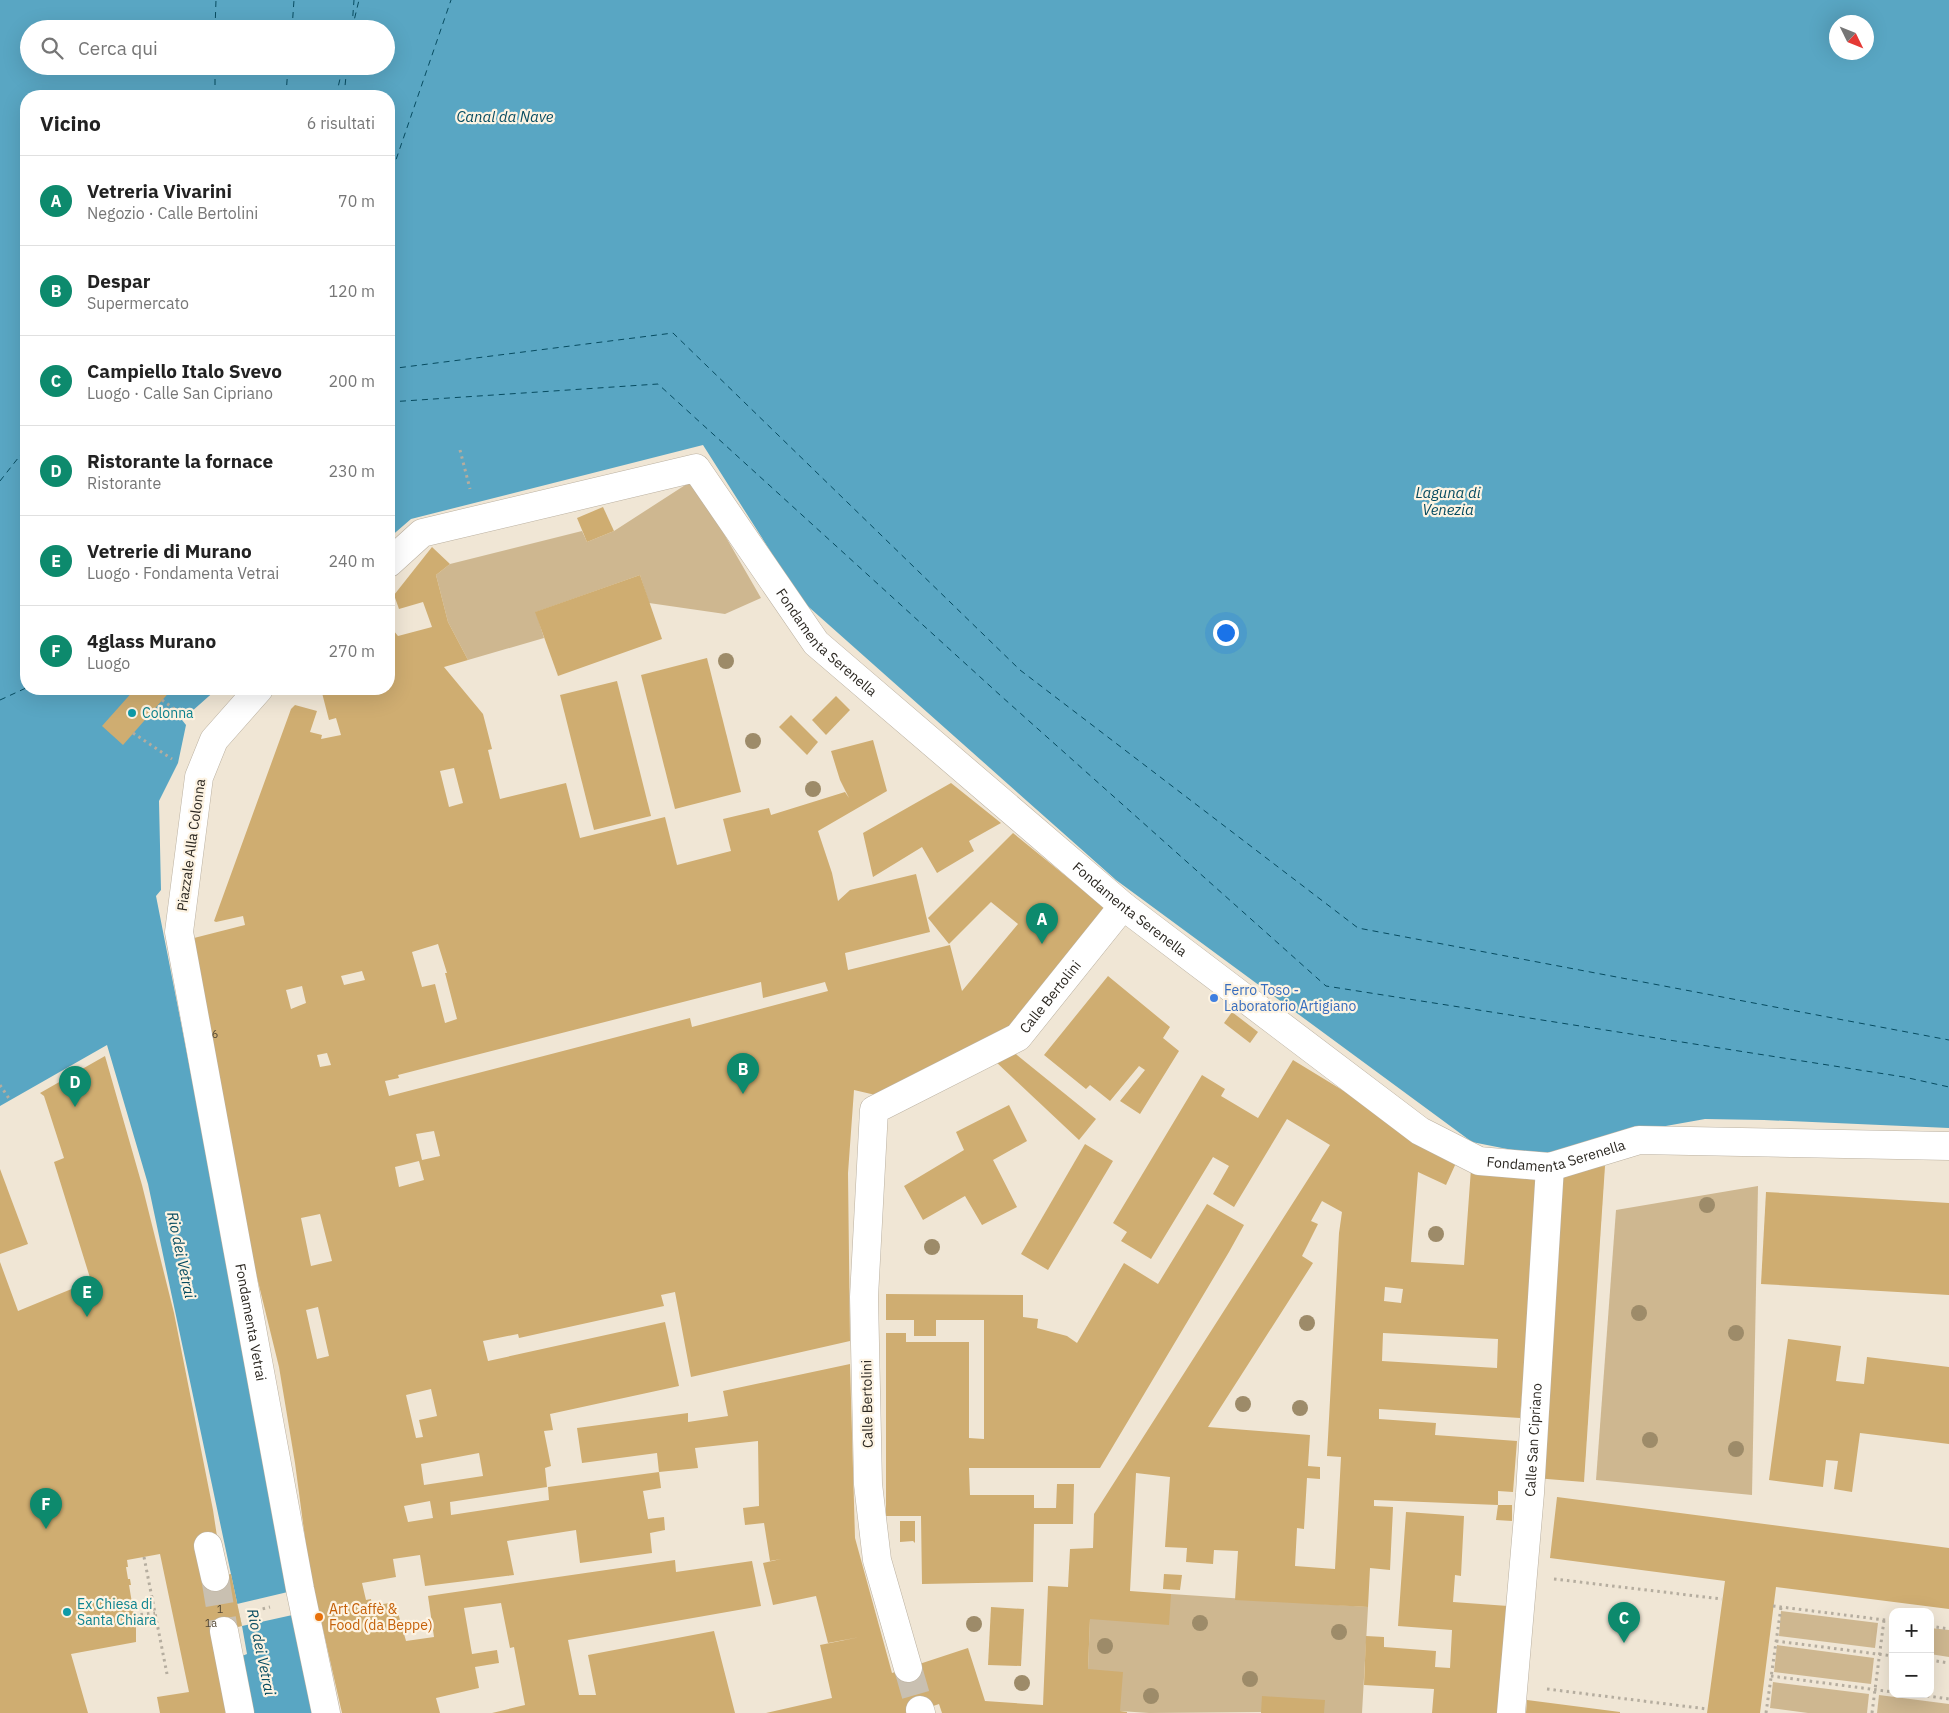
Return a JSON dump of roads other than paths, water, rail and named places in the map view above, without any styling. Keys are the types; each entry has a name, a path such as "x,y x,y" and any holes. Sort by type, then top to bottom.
{"street":[{"name":"Fondamenta Serenella","path":"395,558 422,533 696,468 816,643 1123,906 1420,1131 1479,1161 1550,1167 1638,1140 1949,1146"},
{"name":"Piazzale Alla Colonna","path":"179,932 199,777 214,740 254,695"},
{"name":"Calle Bertolini","path":"908,1668 877,1560 868,1484 862,1133 874,1110 1018,1038 1123,906"},
{"name":"Fondamenta Vetrai","path":"179,932 297,1569 326,1713"},
{"name":"Calle San Cipriano","path":"1511,1713 1530,1494 1550,1167"},
{"path":"208,1546 216,1577"},
{"path":"224,1630 240,1713"}],"water":[{"name":"Laguna di Venezia","path":"0,0 1949,0 1949,1128 1705,1119 1621,1134 1543,1156 1472,1142 1116,880 802,601 703,445 411,519 395,533 395,90 20,90 20,695 210,695 182,720 186,725 178,763 159,801 161,890 156,896 317,1713 251,1713 242,1656 247,1654 242,1626 148,1184 107,1045 0,1106"}],"tunnel":[{"path":"215,1577 224,1631"},
{"path":"908,1668 920,1710"}],"place":[{"name":"Colonna","path":"132,713"},
{"name":"Vetreria Vivarini","path":"1042,944"},
{"name":"Ferro Toso - Laboratorio Artigiano","path":"1214,998"},
{"name":"Despar","path":"743,1094"},
{"name":"Ristorante la fornace","path":"75,1107"},
{"name":"Vetrerie di Murano","path":"87,1317"},
{"name":"4glass Murano","path":"46,1529"},
{"name":"Ex Chiesa di Santa Chiara","path":"67,1612"},
{"name":"Art Caffè & Food (da Beppe)","path":"319,1617"},
{"name":"Campiello Italo Svevo","path":"1624,1643"}],"water label":[{"name":"Canal da Nave","path":"505,117"},
{"name":"Rio dei Vetrai","path":"181,1255"},
{"name":"Rio dei Vetrai","path":"261,1652"}]}
